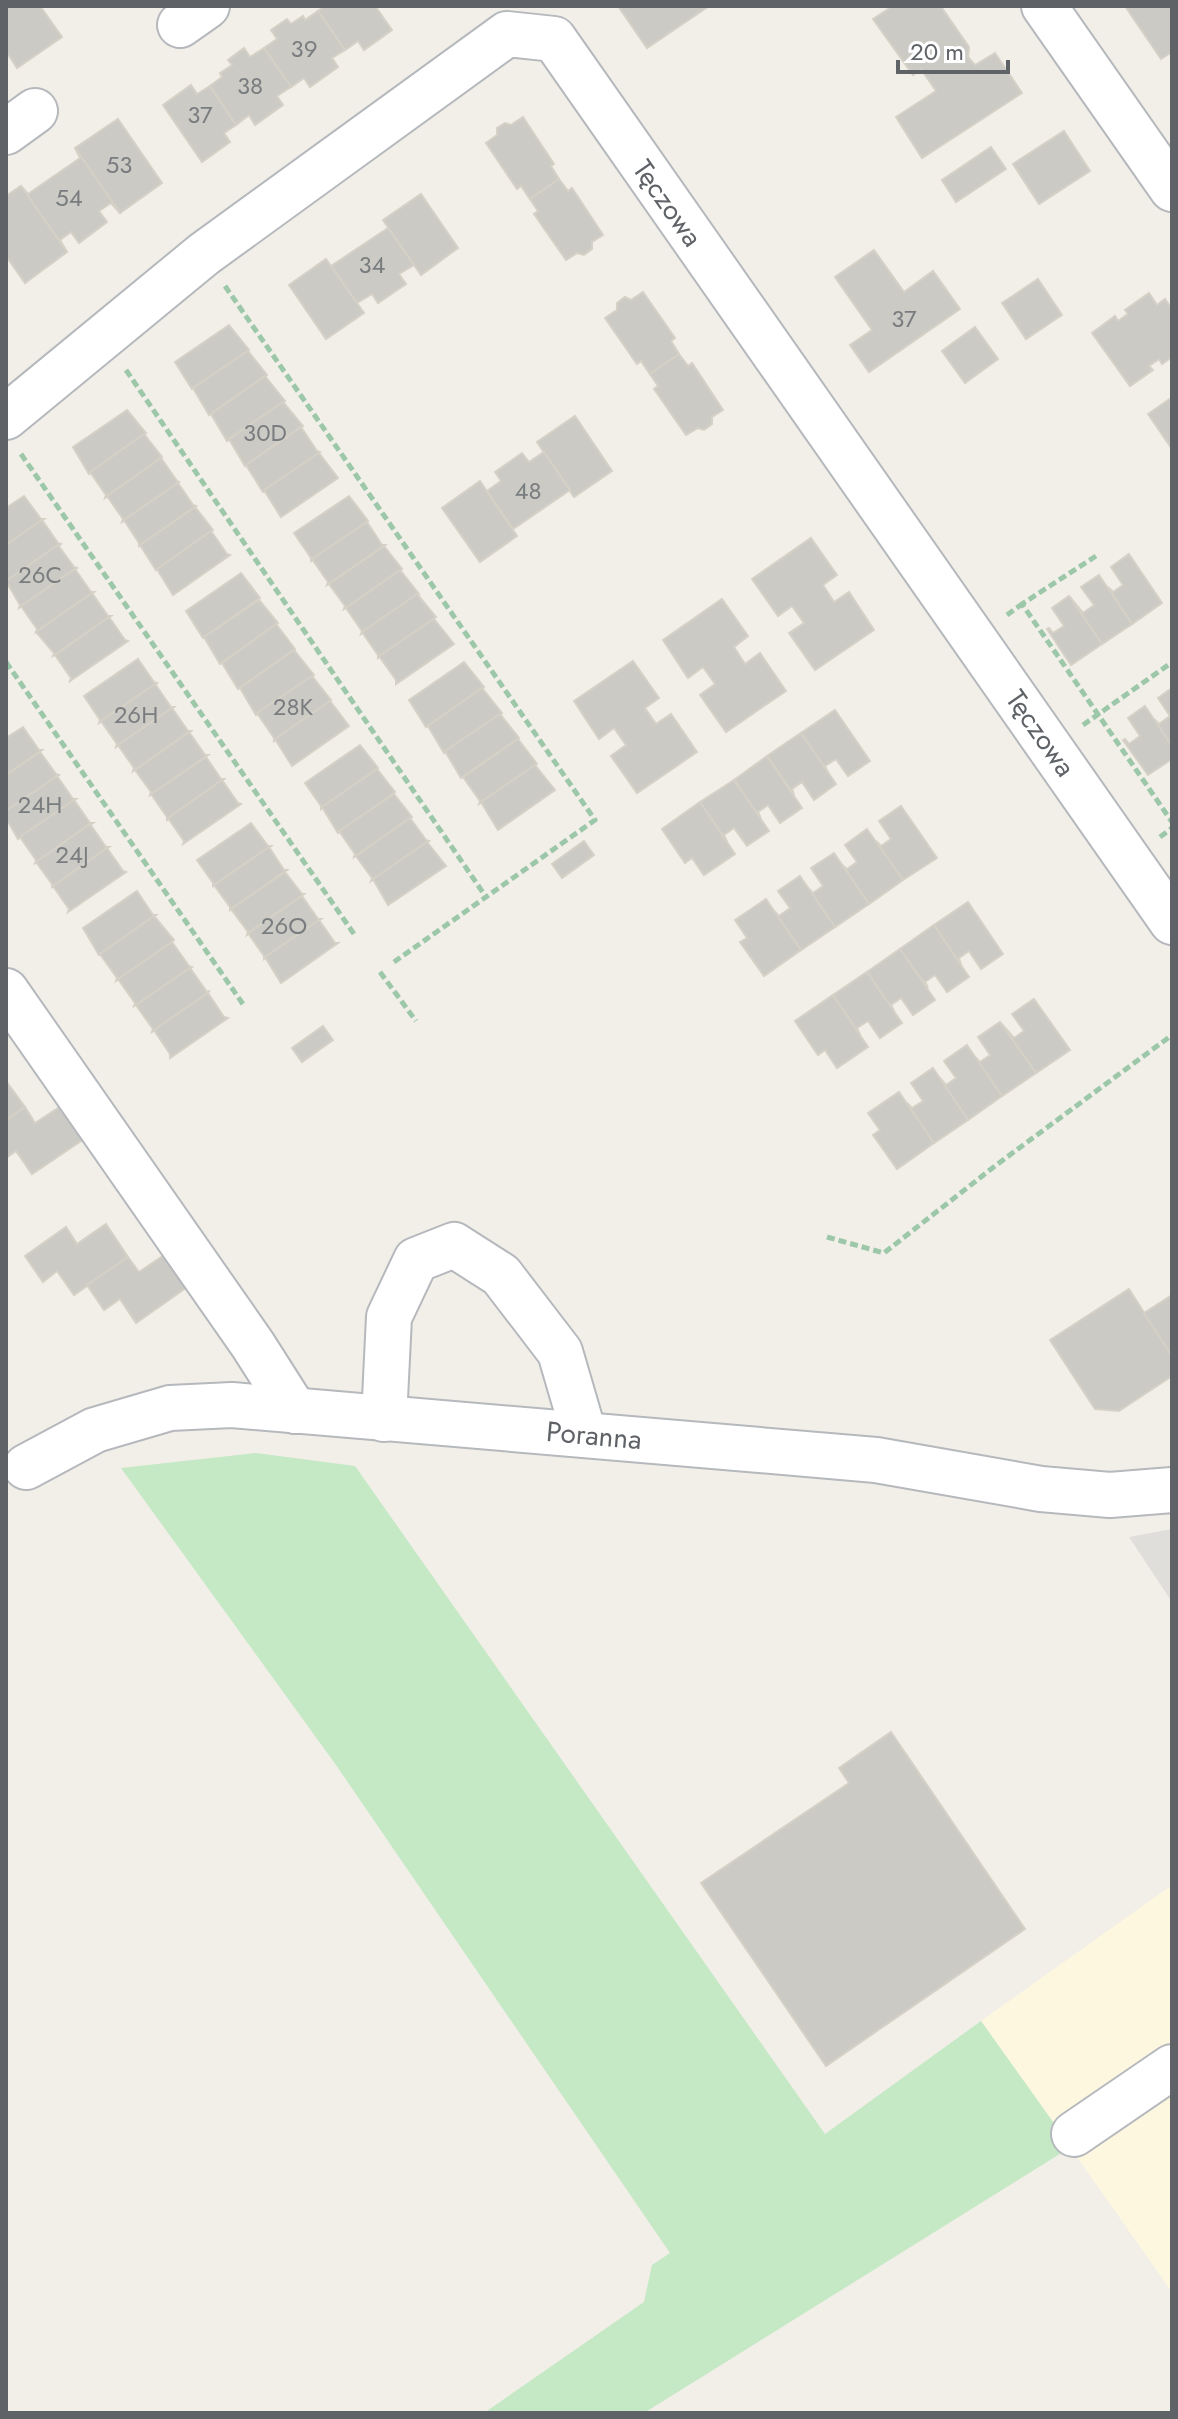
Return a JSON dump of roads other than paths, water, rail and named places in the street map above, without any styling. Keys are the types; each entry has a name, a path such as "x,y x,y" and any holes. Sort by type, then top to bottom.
{"street":[{"path":"1044,6 1172,189"},
{"name":"Tęczowa","path":"11,432 204,254 507,34 554,39 1172,922"},
{"path":"6,991 253,1345 295,1411"},
{"path":"384,1419 389,1317 416,1260 454,1245 501,1275 560,1352 584,1434"},
{"name":"Poranna","path":"26,1467 95,1430 170,1408 232,1405 876,1460 1041,1489 1096,1494 1172,1490"},
{"path":"1074,2134 1172,2067"}]}
